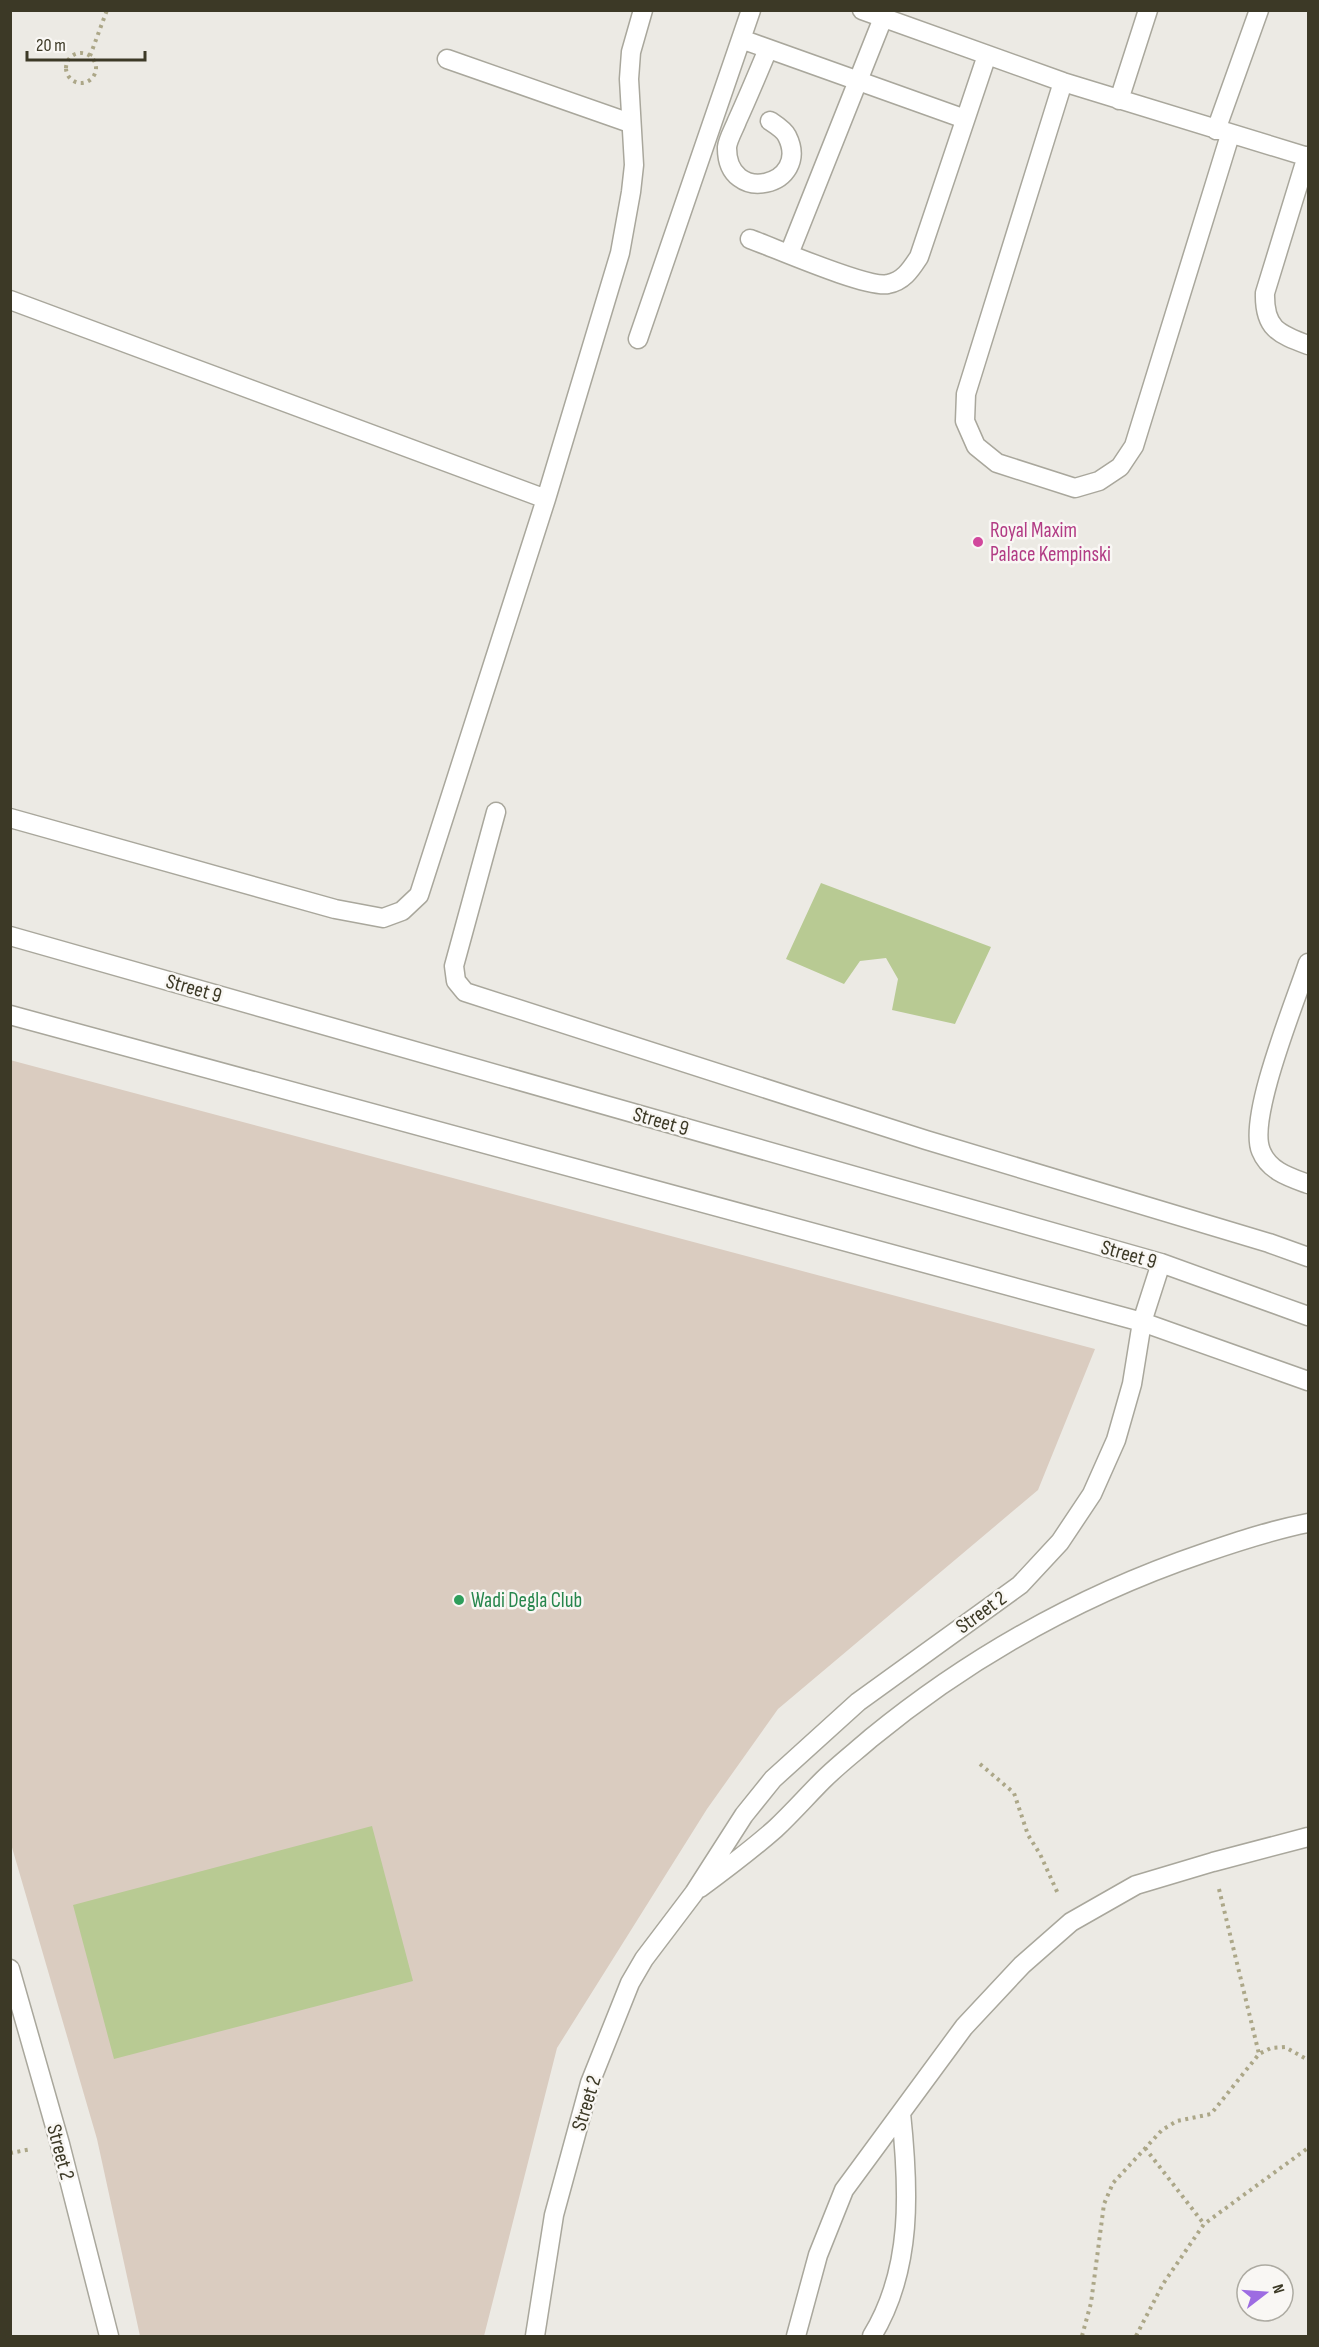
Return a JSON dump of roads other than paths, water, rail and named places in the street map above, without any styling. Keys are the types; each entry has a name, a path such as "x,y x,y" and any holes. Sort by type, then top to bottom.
{"street":[{"path":"10,819 335,909 383,918 402,911 419,895 429,870 546,499 620,253 632,192 634,165 634,142 630,123 631,52 643,10"},
{"path":"638,339 751,10"},
{"path":"862,10 1063,82 1308,157 1265,293 1265,310 1271,325 1284,336 1308,345"},
{"path":"1119,100 1148,10"},
{"path":"1063,82 966,394 965,421 976,446 997,463 1075,488 1099,482 1120,467 1134,446 1259,10"},
{"path":"789,254 883,18"},
{"path":"741,39 965,119"},
{"path":"768,49 727,145 730,166 744,182 765,185 784,175 792,155 787,135 770,121"},
{"path":"750,239 867,283 888,284 907,275 919,257 987,55"},
{"path":"447,59 630,123"},
{"path":"10,300 546,499"},
{"path":"496,812 454,966 456,981 465,992 926,1140 1269,1243 1308,1257"},
{"name":"Street 9","path":"10,936 1161,1263 1308,1316"},
{"path":"1308,963 1263,1096 1258,1124 1260,1149 1273,1168 1308,1184"},
{"path":"10,1015 1142,1322 1308,1381"},
{"name":"Street 2","path":"535,2337 554,2215 590,2083 630,1983 644,1959 694,1893 744,1815 773,1779 805,1747 858,1702 1020,1585 1060,1542 1092,1494 1116,1440 1132,1384 1142,1322 1161,1263"},
{"name":"Street 2","path":"694,1893 768,1834 824,1778 873,1737 941,1685 1014,1638 1090,1598 1169,1565 1270,1530 1308,1523"},
{"path":"796,2337 818,2255 844,2190 964,2027 1022,1965 1071,1922 1136,1885 1308,1837"},
{"name":"Street 2","path":"10,1969 60,2144 109,2337"},
{"path":"872,2337 881,2322 902,2263 908,2210 902,2114"}],"place":[{"name":"Royal Maxim Palace Kempinski","path":"978,542"},
{"name":"Wadi Degla Club","path":"459,1600"}]}
